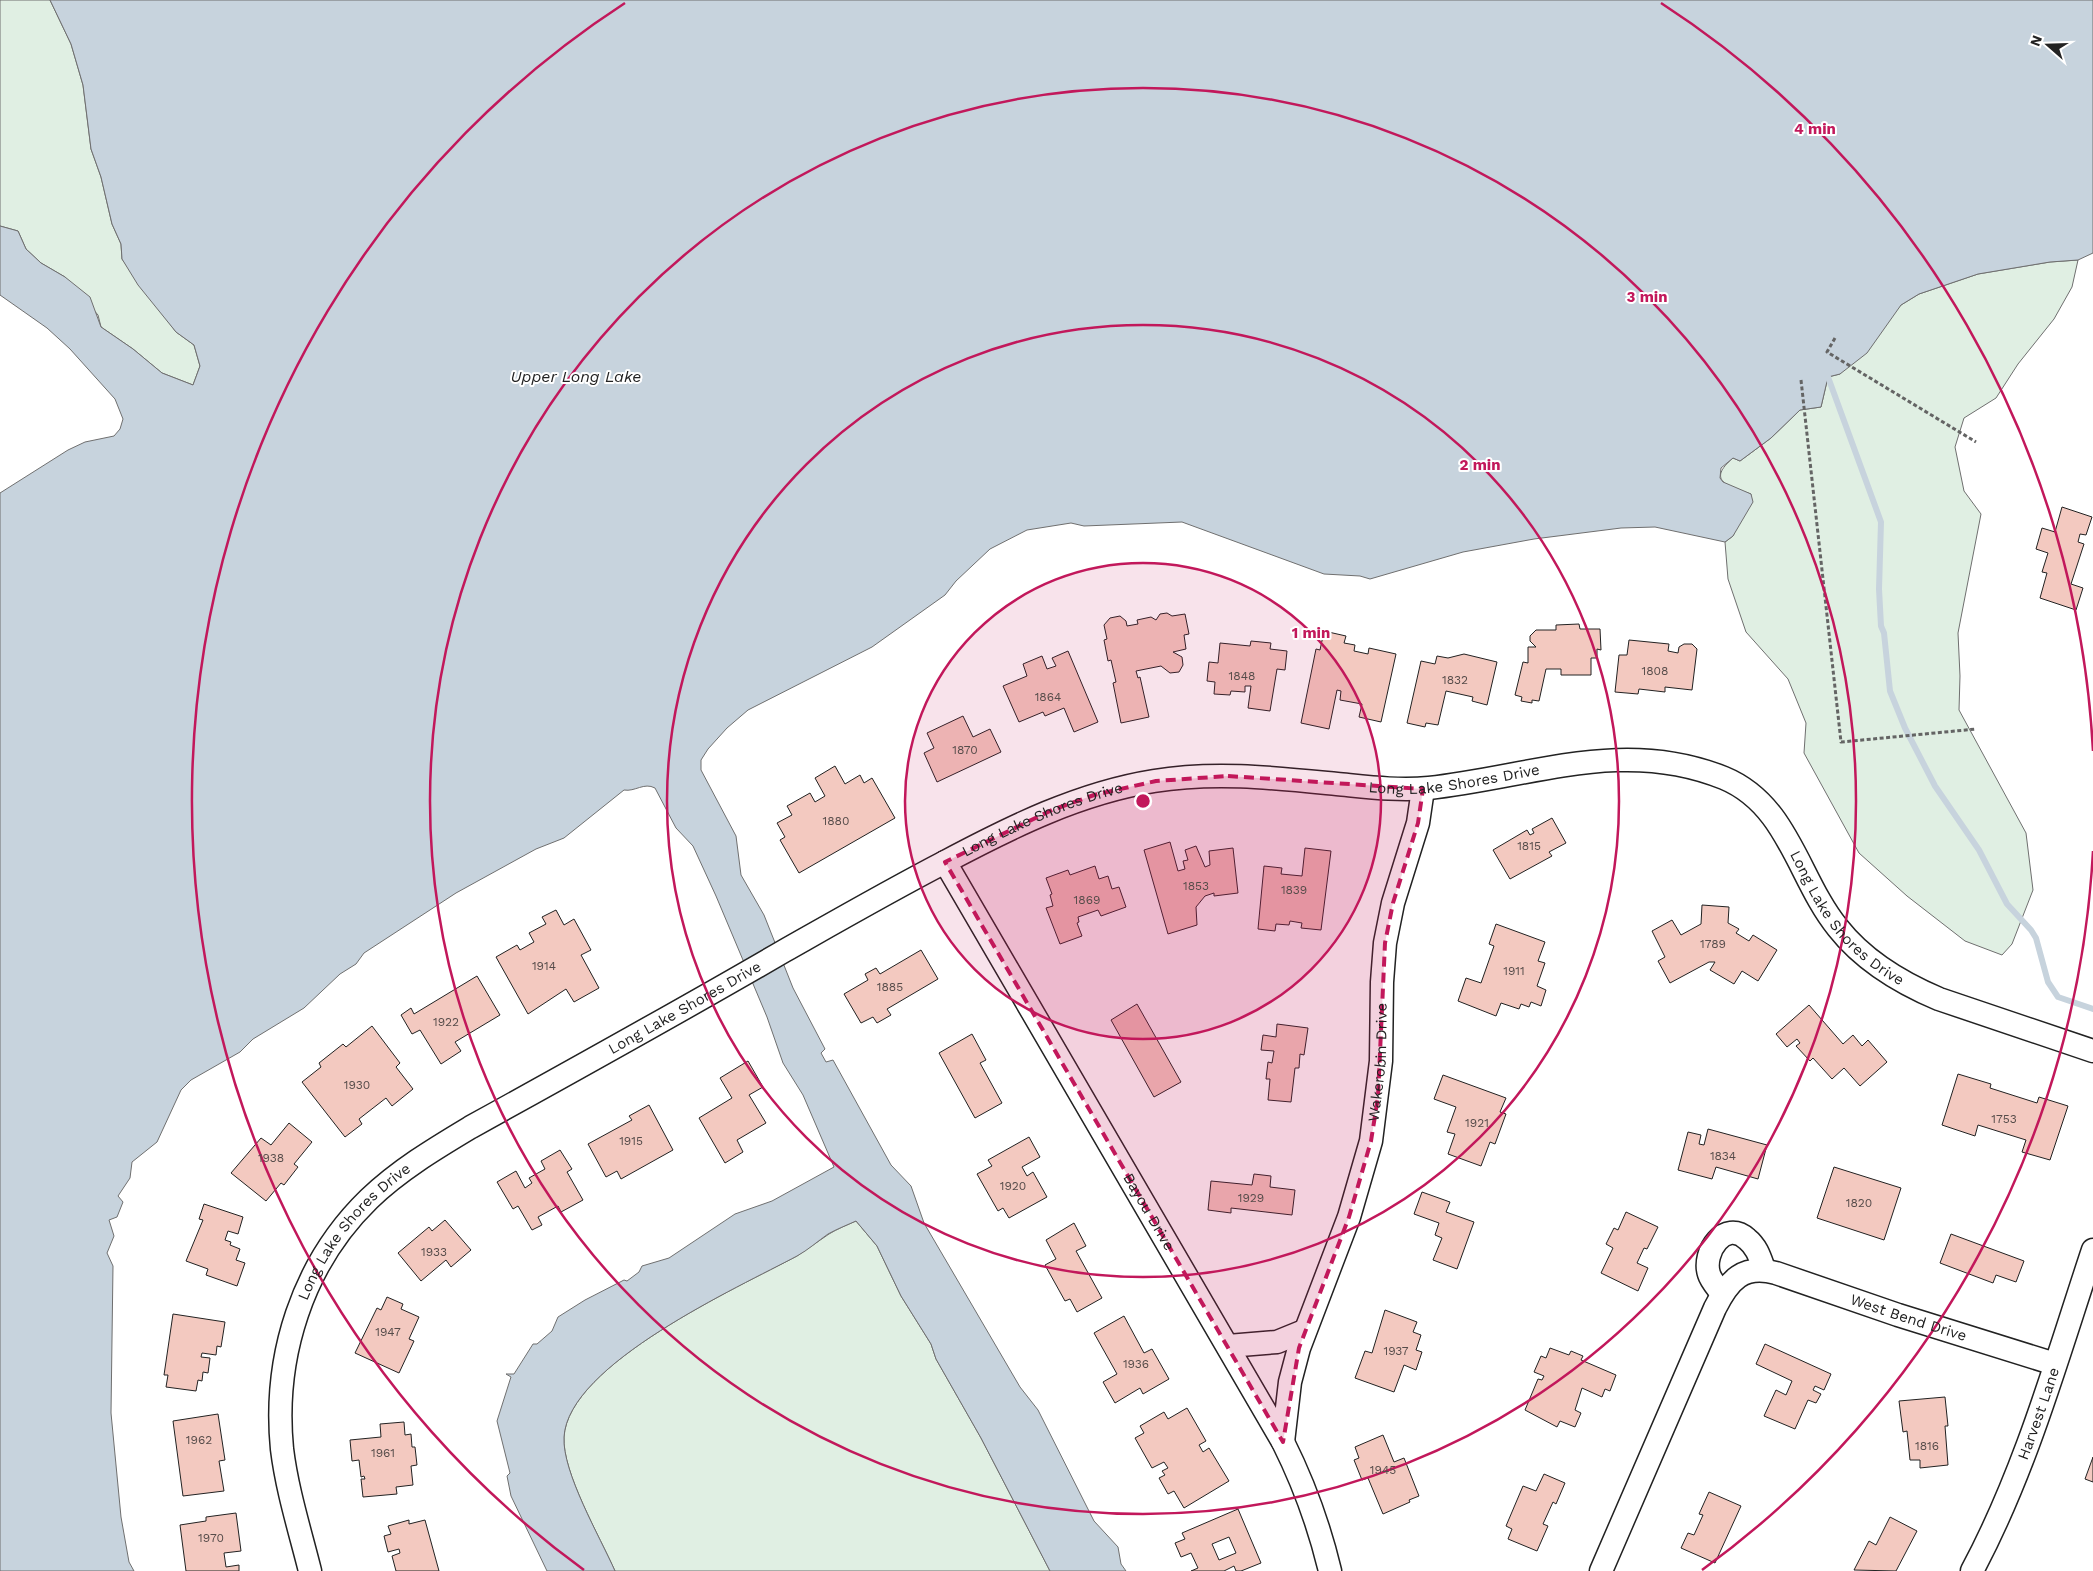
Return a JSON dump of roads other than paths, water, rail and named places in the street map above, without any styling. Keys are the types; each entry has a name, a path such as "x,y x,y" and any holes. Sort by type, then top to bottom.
{"street":[{"name":"Long Lake Shores Drive","path":"310,1571 282,1451 281,1393 286,1356 295,1318 320,1261 337,1236 370,1198 435,1149 471,1127 785,951 1005,830 1094,795 1156,781 1194,776 1228,776 1393,789 1423,789 1455,785 1577,762 1615,759 1672,762 1732,781 1754,796 1782,828 1829,916 1840,931 1864,955 1887,973 1915,989 1939,999 2093,1051"},
{"name":"Wakerobin Drive","path":"1283,1442 1290,1382 1304,1330 1349,1217 1371,1141 1381,1061 1385,943 1393,903 1418,824 1423,789"},
{"name":"Bayou Drive","path":"945,862 1283,1442 1306,1490 1322,1536 1330,1571"},
{"path":"1601,1571 1683,1378 1722,1294 1735,1279 1747,1271 1764,1269 1758,1252 1746,1237 1738,1234 1720,1239 1712,1245 1707,1258 1710,1277 1722,1294"},
{"name":"Harvest Lane","path":"1972,1571 2020,1467 2093,1250"},
{"name":"West Bend Drive","path":"1764,1269 2055,1364"},
{"path":"1228,1346 1277,1342 1304,1330"}],"water":[{"name":"Upper Long Lake","path":"50,0 2093,0 2093,253 2078,260 2050,262 1978,274 1919,294 1901,305 1867,353 1840,374 1828,377 1821,407 1800,410 1771,438 1740,461 1733,458 1721,468 1720,478 1723,482 1751,494 1753,502 1733,536 1725,542 1655,527 1621,528 1534,539 1463,552 1370,579 1360,576 1324,574 1182,522 1084,526 1071,523 1027,530 990,549 956,581 945,595 872,647 748,710 727,728 708,749 701,760 701,770 736,836 741,875 764,915 793,988 825,1049 821,1053 826,1062 833,1060 891,1165 911,1186 924,1223 1020,1387 1038,1410 1094,1521 1118,1547 1121,1564 1126,1571 1050,1571 981,1438 936,1359 931,1344 901,1296 877,1246 856,1221 828,1234 797,1256 737,1287 660,1331 624,1356 594,1382 573,1410 564,1437 565,1451 575,1486 615,1571 547,1571 511,1496 507,1476 510,1473 497,1421 511,1377 506,1374 514,1374 533,1344 537,1344 552,1331 558,1317 585,1300 624,1280 627,1281 639,1272 642,1266 669,1258 735,1214 772,1201 834,1167 803,1095 783,1063 767,1017 693,846 676,828 655,788 647,786 624,790 564,838 536,849 456,893 364,953 356,964 340,974 304,1008 253,1039 240,1052 191,1080 181,1090 157,1142 132,1162 130,1178 118,1196 123,1202 117,1217 109,1220 114,1236 107,1253 113,1266 111,1413 121,1517 129,1562 134,1571 0,1571 0,493 68,450 85,442 114,436 120,429 123,419 115,399 70,349 47,328 0,295 0,226 18,231 26,249 41,263 65,277 90,297 101,327 133,349 162,373 193,385 200,366 194,345 176,332 138,285 122,259 121,244 112,224 101,177 91,149 83,85 71,44"}],"waterway":[{"path":"1828,377 1881,522 1879,589 1881,626 1884,633 1890,691 1905,728 1935,786 1979,850 2007,904 2036,938 2048,982 2058,997 2093,1009"}]}
